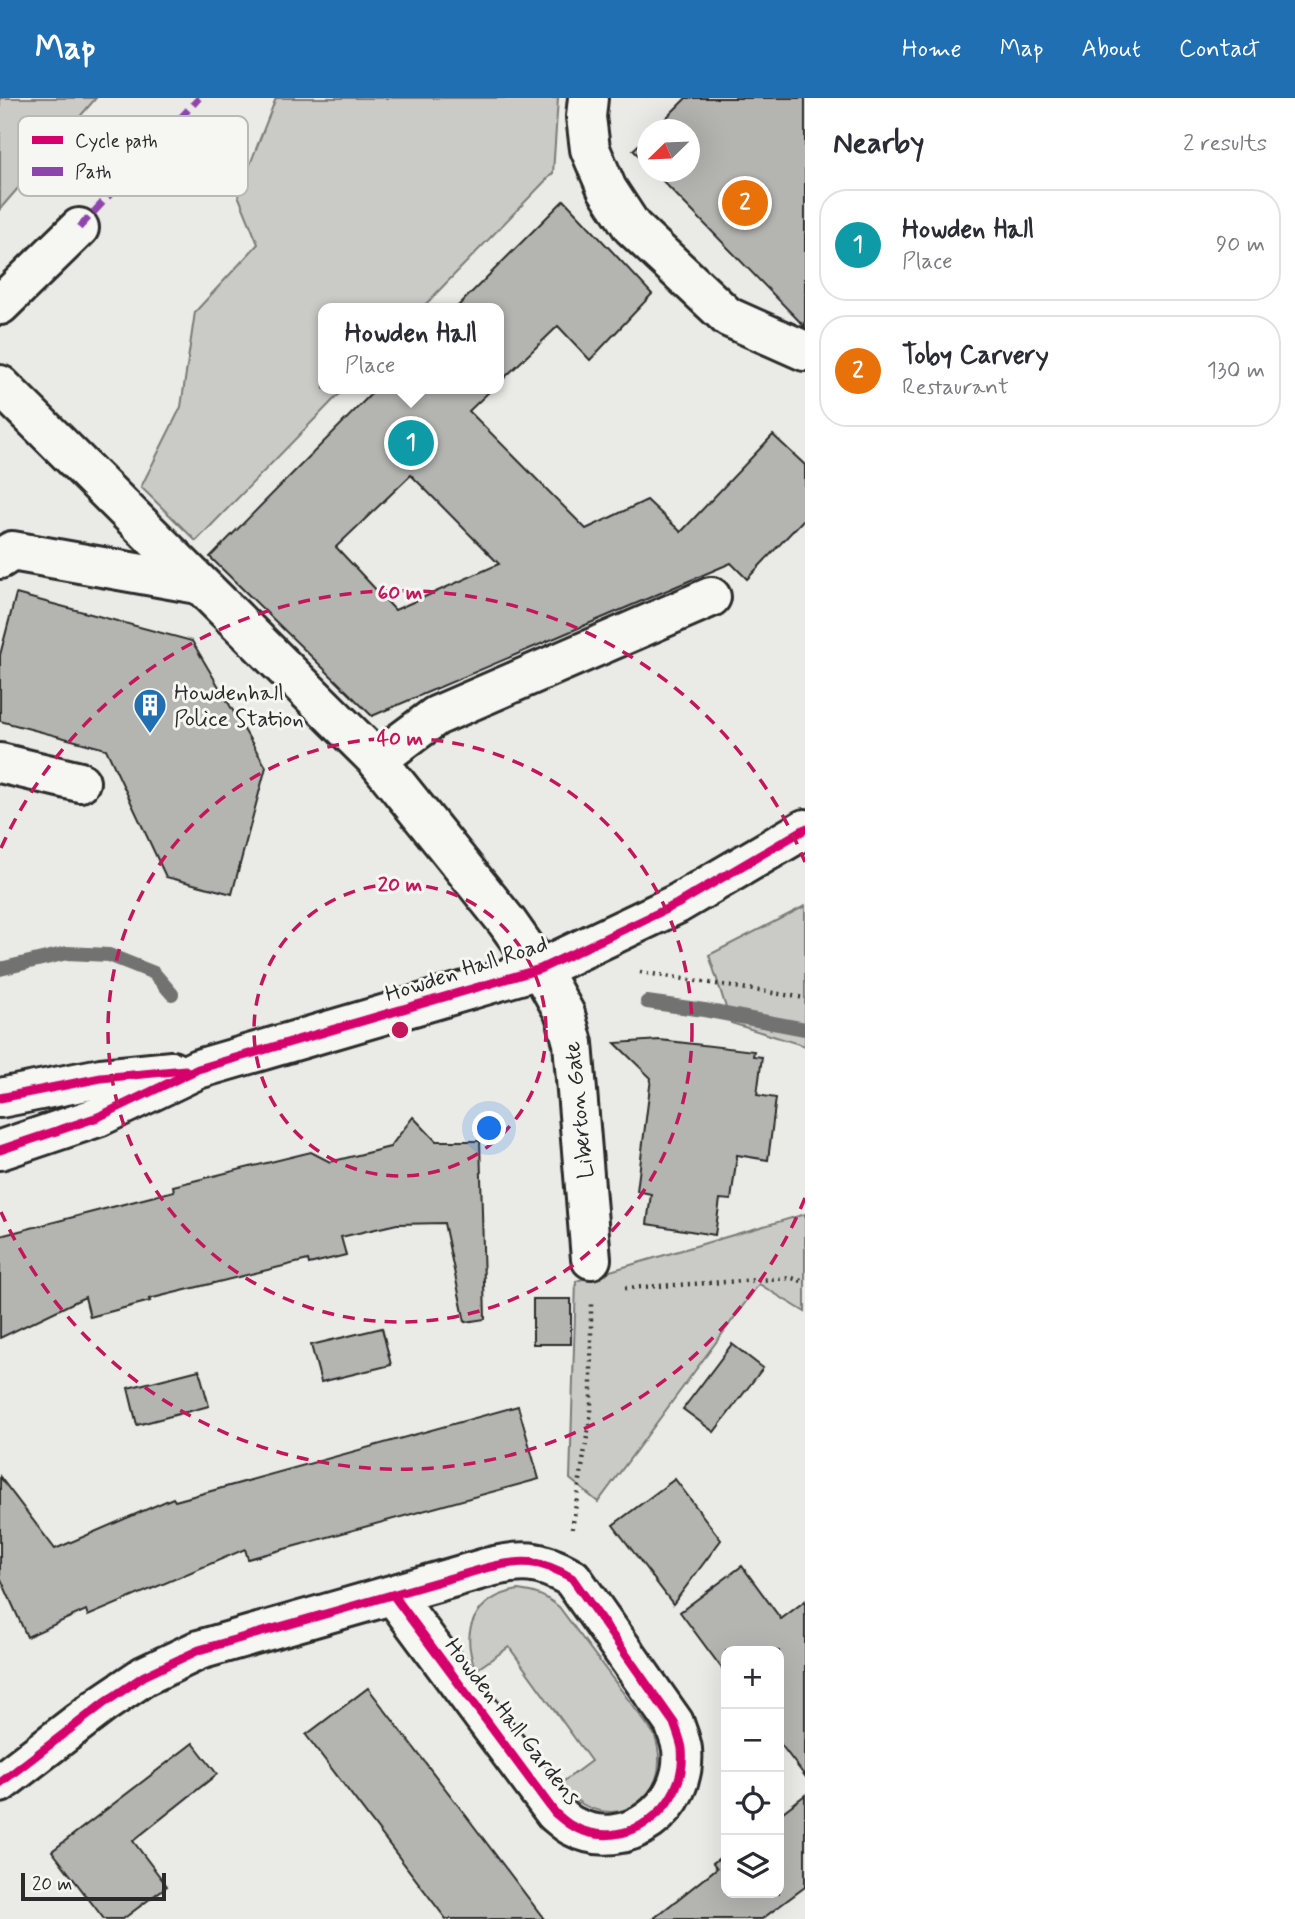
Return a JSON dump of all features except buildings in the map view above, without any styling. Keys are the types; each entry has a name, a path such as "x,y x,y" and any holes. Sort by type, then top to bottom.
{"street":[{"path":"588,98 586,117 590,149 607,189 632,227 728,317 805,351"},
{"path":"0,305 79,228"},
{"name":"Liberton Gate","path":"0,385 377,761 506,922 540,969 565,1014 573,1043 591,1275"},
{"path":"0,559 12,551 198,584"},
{"path":"377,761 436,716 711,597"},
{"path":"0,763 79,782"},
{"name":"Howden Hall Road","path":"0,1150 98,1117 198,1069 540,969 677,904 805,829"},
{"name":"Howden Hall Road","path":"0,1098 101,1078 198,1069"},
{"name":"Howden Hall Gardens","path":"0,1783 104,1703 144,1676 199,1650 510,1562 535,1561 572,1578 674,1723 682,1747 682,1773 673,1798 656,1817 637,1829 615,1835 594,1833 572,1826 555,1812 394,1596"}],"path":[{"path":"631,970 805,998"},
{"path":"557,1570 573,1524 591,1412 591,1275 792,1278 805,1282"}],"shaded area":[{"path":"0,98 96,98 80,116 18,116 18,188 0,209"},
{"path":"276,98 558,98 553,173 427,303 318,303 318,394 339,394 196,541 141,487 181,407 195,312 258,244 238,196 248,196 248,169"},
{"path":"805,906 805,1046 731,1023 709,955"},
{"path":"805,1214 805,1312 759,1284 598,1502 570,1479 576,1281"},
{"path":"518,1590 540,1595 559,1607 654,1734 659,1758 656,1779 647,1795 633,1806 616,1812 597,1810 578,1801 560,1784 591,1761 509,1647 476,1670 469,1642 470,1629 475,1618 481,1608 491,1600"}],"waterway":[{"path":"0,969 67,953 109,955 154,973 172,994"},
{"path":"647,1002 805,1029"}],"marked path":[{"path":"182,116 199,98"},
{"path":"79,228 109,196"}],"cycle path":[{"path":"0,1150 98,1117 198,1069 540,969 677,904 805,829"},
{"path":"0,1098 101,1078 185,1070"},
{"path":"0,1783 104,1703 144,1676 199,1650 486,1568 530,1562 550,1567 572,1578 674,1723 682,1749 681,1770 675,1790 664,1806 650,1820 632,1830 613,1834 592,1833 565,1822 555,1813 394,1596"}],"place":[{"name":"Toby Carvery","path":"745,203"},
{"name":"Howden Hall","path":"411,443"},
{"name":"Howdenhall Police Station","path":"150,735"}]}
